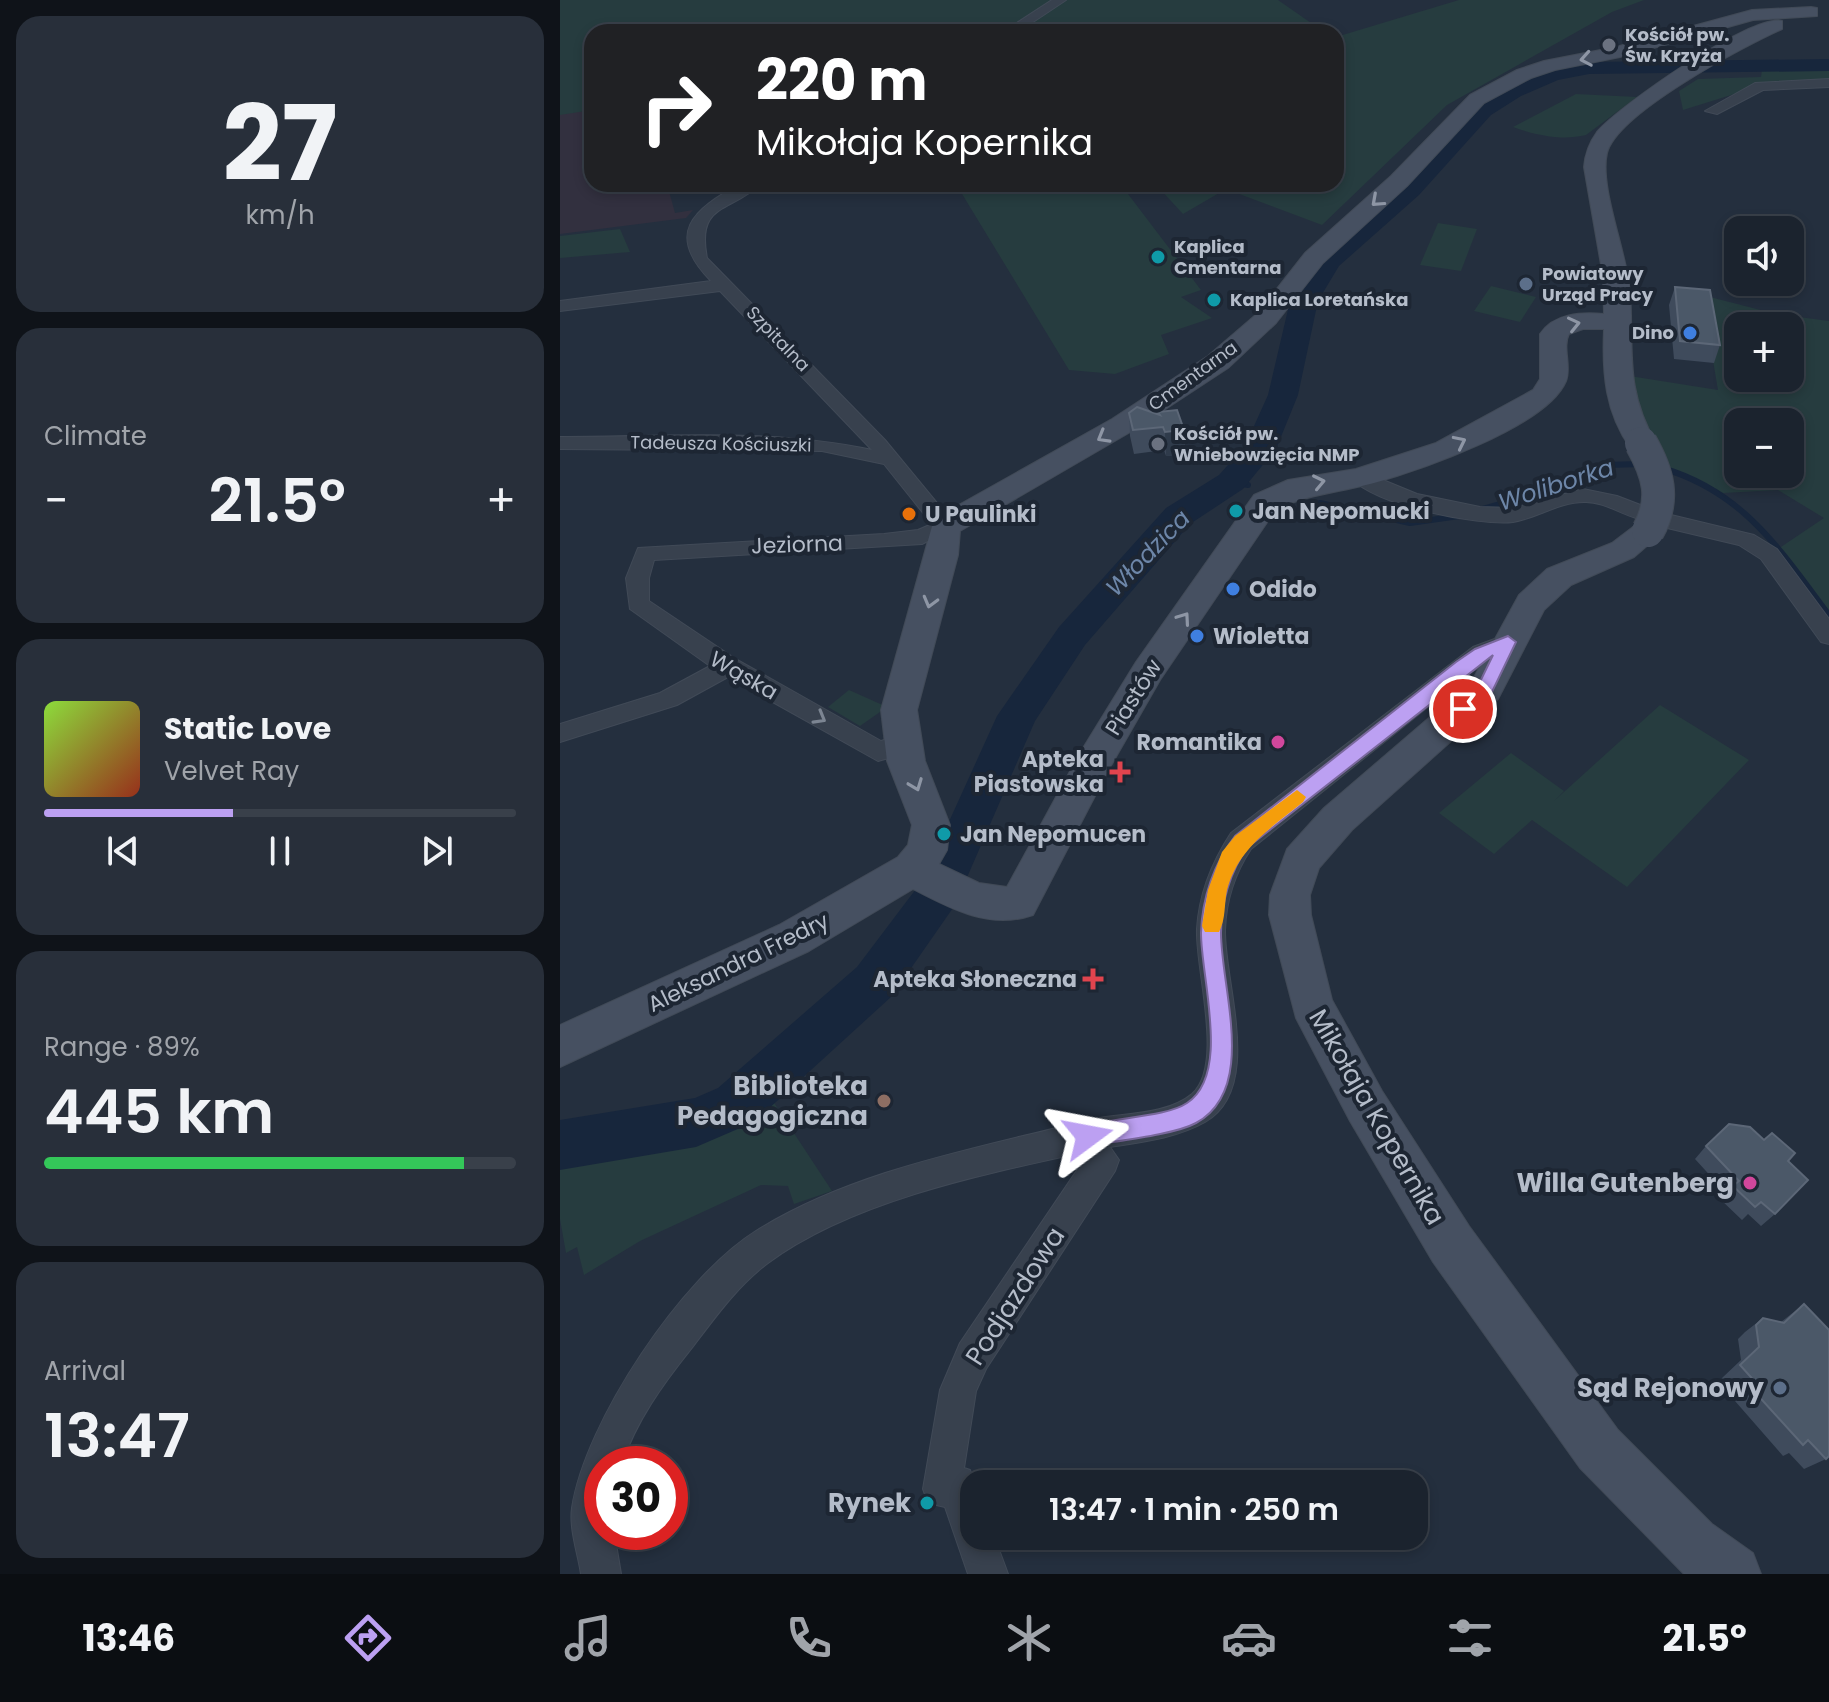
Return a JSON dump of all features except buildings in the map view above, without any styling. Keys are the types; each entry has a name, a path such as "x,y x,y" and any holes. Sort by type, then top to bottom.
{"street":[{"path":"1022,24 1060,0"},
{"path":"1722,53 1725,44 1773,19 1823,11"},
{"path":"1653,519 1658,512 1660,480 1622,409 1617,393 1616,271 1596,153 1603,137 1616,123 1673,83 1772,26 1823,11"},
{"name":"Cmentarna","path":"945,526 1122,425 1218,362 1267,318 1314,258 1399,181 1477,99 1524,74 1551,65 1618,52 1765,13 1823,11"},
{"path":"1715,24 1731,26 1743,33"},
{"path":"1712,111 1760,86 1829,83"},
{"name":"Szpitalna","path":"738,192 707,210 695,232 697,252 707,270 892,460"},
{"path":"560,306 723,285"},
{"path":"1618,323 1584,321 1559,328 1553,334 1554,379 1543,396 1455,445 1368,475 1371,488 1396,497 1509,516 1580,495 1596,496 1653,519 1746,540 1769,554 1829,636"},
{"name":"Tadeusza Kościuszki","path":"560,443 777,442 822,445 892,460"},
{"path":"892,460 945,526 939,569 899,710 904,744 931,825 927,850 917,871"},
{"name":"Piastów","path":"917,871 958,893 991,905 1019,903 1093,763 1148,671 1265,502 1322,480 1368,475"},
{"name":"Mikołaja Kopernika","path":"1653,519 1623,550 1574,569 1546,587 1531,603 1485,690 1338,819 1301,861 1290,895 1292,936 1311,1004 1366,1106 1451,1244 1599,1449 1692,1544 1732,1574"},
{"name":"Jeziorna","path":"646,553 884,541 922,537 945,526"},
{"name":"Wąska","path":"646,553 640,565 636,591 638,604 675,634 878,751 904,744"},
{"path":"610,1446 623,1415 666,1352 726,1281 767,1244 851,1202 912,1181 1117,1128 1188,1115 1207,1101 1218,1083 1222,1046 1211,932 1217,890 1229,857 1241,841 1462,667 1481,653 1508,642"},
{"path":"560,733 654,706 710,679 728,666"},
{"name":"Aleksandra Fredry","path":"560,1046 794,938 917,871"},
{"name":"Podjazdowa","path":"960,1496 956,1484 942,1489 958,1390 973,1356 1103,1160"},
{"path":"597,1550 601,1574"},
{"path":"979,1550 988,1574"}],"shaded area":[{"path":"584,111 584,192 669,192 675,213 693,210 686,218 560,234 560,114"}],"green space":[{"path":"560,0 1278,0 1312,24 584,24 584,111 560,115"},
{"path":"1459,0 1644,0 1612,12 1447,105 1322,225 1234,192 1344,192 1344,35"},
{"path":"1829,69 1829,80 1760,86 1683,110 1679,91 1698,79 1761,77 1762,70"},
{"path":"1576,94 1637,97 1586,135 1549,136 1513,127"},
{"path":"961,192 1138,192 1128,194 1201,290 1181,297 1212,318 1161,335 1169,354 1115,374 1069,370"},
{"path":"1163,192 1221,192 1183,214"},
{"path":"1438,223 1477,229 1461,271 1420,265"},
{"path":"620,229 630,252 560,258 560,236"},
{"path":"1491,286 1536,297 1520,322 1474,311"},
{"path":"1710,297 1768,312 1724,312 1724,392 1804,392 1804,318 1829,321 1829,642 1778,549 1824,518 1778,490 1723,493 1665,468 1617,374 1718,390 1704,308"},
{"path":"849,690 887,707 860,726 828,707"},
{"path":"1660,705 1749,760 1627,887 1532,820 1494,854 1439,813 1511,753 1564,791 1554,801"},
{"path":"761,1083 832,1191 794,1204 788,1186 761,1185 640,1241 584,1275 577,1247 566,1253 560,1219 560,1145 696,1122 736,1105"}],"waterway":[{"name":"Włodzica","path":"560,1145 696,1122 736,1105 874,982 939,892 1017,716 1072,636 1178,516 1231,482 1260,449 1283,395 1304,301 1328,261 1410,190 1483,110 1513,91 1552,75 1589,68 1829,65"},
{"name":"Woliborka","path":"1483,509 1552,489 1604,465 1642,464"},
{"name":"Woliborka","path":"1662,468 1716,492 1738,508 1776,546 1829,615"},
{"name":"Woliborka","path":"1231,482 1248,485"},
{"name":"Woliborka","path":"1320,503 1410,523 1459,516"}],"slow traffic":[{"path":"1212,926 1217,890 1229,857 1241,841 1297,797"}],"place":[{"name":"Kościół pw. Św. Krzyża","path":"1609,45"},
{"name":"Kaplica Cmentarna","path":"1158,257"},
{"name":"Powiatowy Urząd Pracy","path":"1526,284"},
{"name":"Kaplica Loretańska","path":"1214,300"},
{"name":"Dino","path":"1690,333"},
{"name":"Kościół pw. Wniebowzięcia NMP","path":"1158,444"},
{"name":"Jan Nepomucki","path":"1236,511"},
{"name":"U Paulinki","path":"909,514"},
{"name":"Odido","path":"1233,589"},
{"name":"Wioletta","path":"1197,636"},
{"name":"Romantika","path":"1278,742"},
{"name":"Apteka Piastowska","path":"1120,772"},
{"name":"Jan Nepomucen","path":"944,834"},
{"name":"Apteka Słoneczna","path":"1093,979"},
{"name":"Biblioteka Pedagogiczna","path":"884,1101"},
{"name":"Willa Gutenberg","path":"1750,1183"},
{"name":"Sąd Rejonowy","path":"1780,1388"},
{"name":"Rynek","path":"927,1503"}],"route":[{"path":"1088,1136 1188,1115 1207,1101 1218,1083 1222,1046 1211,932 1217,890 1229,857 1241,841 1462,667 1481,653 1508,642 1485,690 1463,709"}]}
